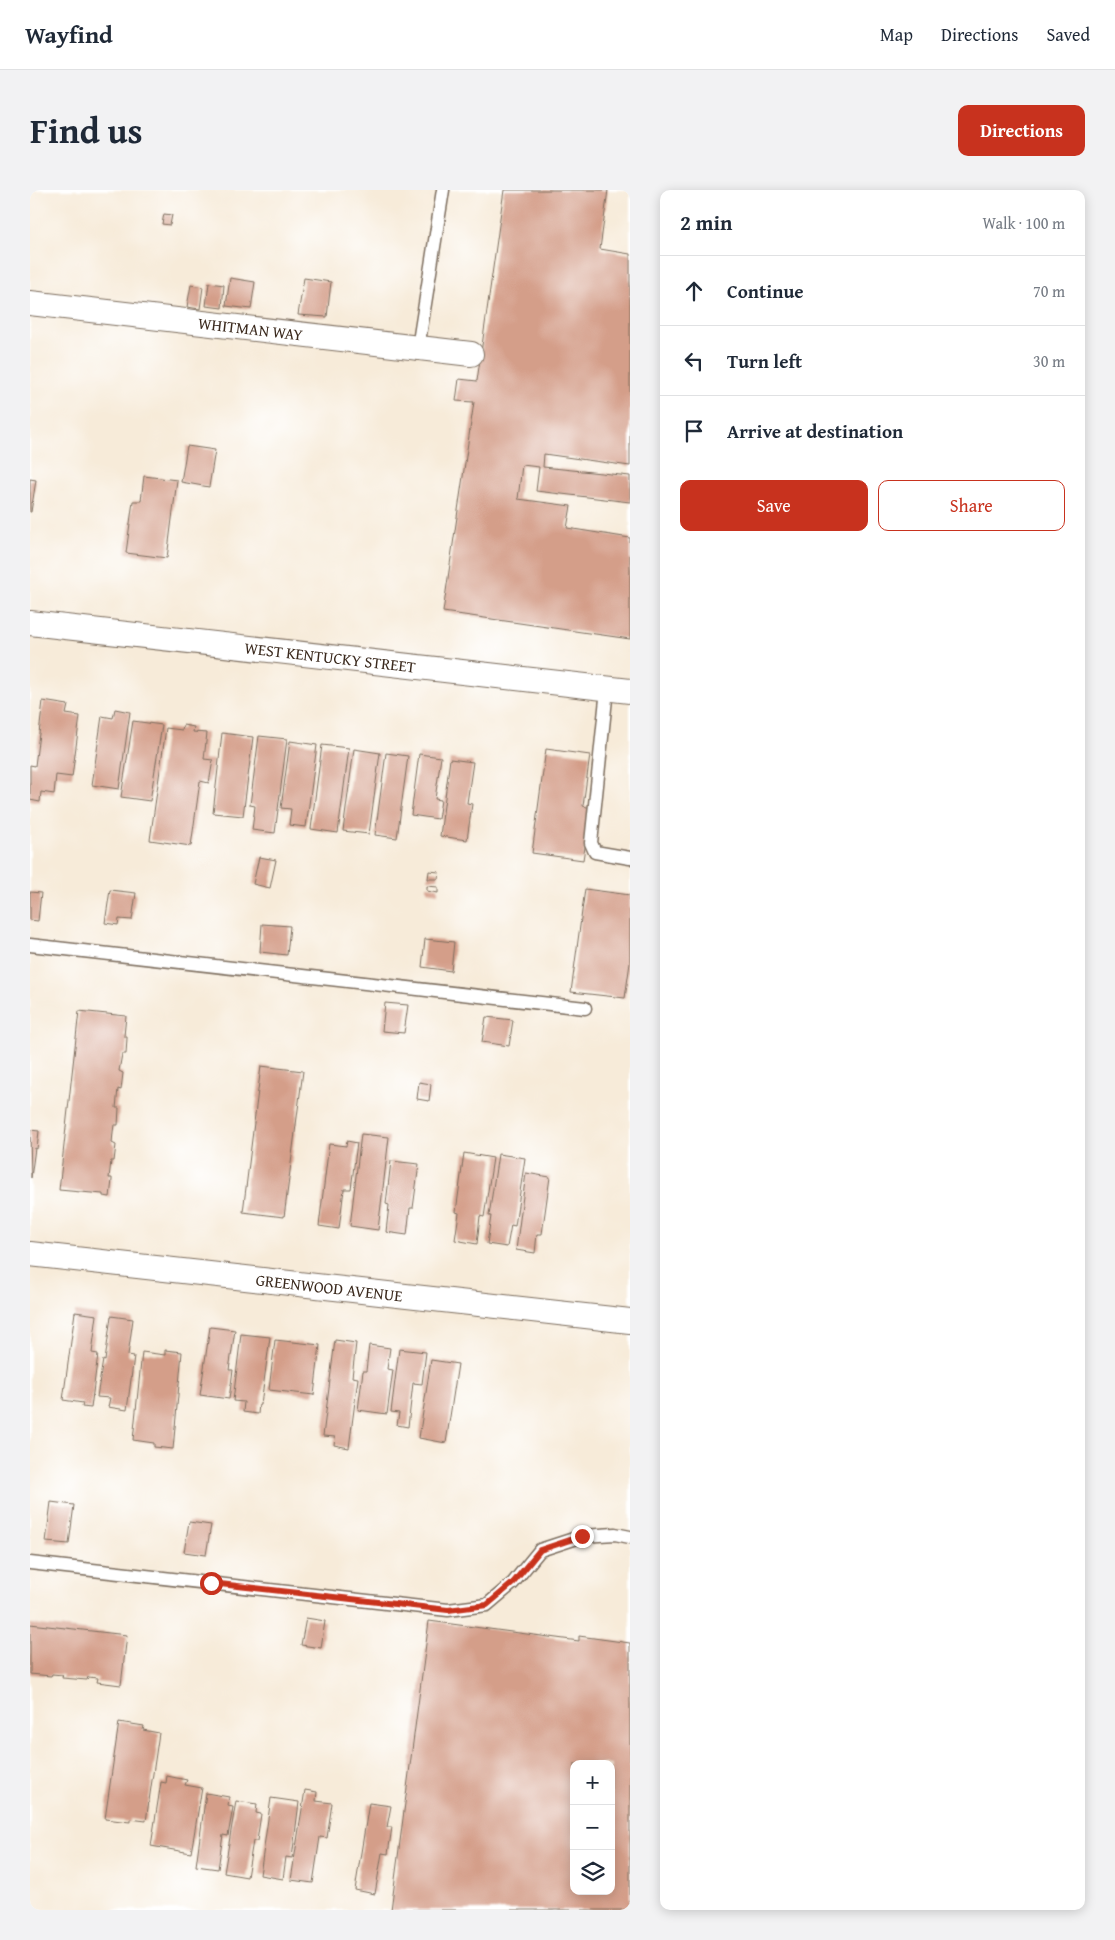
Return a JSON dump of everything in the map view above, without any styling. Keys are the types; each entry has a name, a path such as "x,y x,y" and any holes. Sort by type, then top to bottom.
{"street":[{"name":"WHITMAN WAY","path":"30,303 471,354"},
{"name":"WEST KENTUCKY STREET","path":"30,623 619,690"},
{"name":"GREENWOOD AVENUE","path":"30,1254 630,1321"}],"lane":[{"path":"418,348 443,190"},
{"path":"619,690 591,843 595,852 630,858"},
{"path":"30,945 585,1008"},
{"path":"30,1563 448,1610 487,1605 513,1583 540,1550 582,1536 615,1534 630,1536"}],"building":[{"path":"504,190 608,190 600,249 630,254 630,466 544,454 543,467 630,476 630,502 536,491 539,467 522,465 518,499 571,506 567,528 630,538 630,639 443,612 474,402 456,401 459,379 477,381"},
{"path":"164,214 172,215 170,225 162,224"},
{"path":"230,278 255,282 251,309 226,306"},
{"path":"304,278 331,282 327,317 298,315"},
{"path":"209,283 224,285 222,308 206,306"},
{"path":"191,285 203,287 200,309 187,307"},
{"path":"187,446 215,450 209,487 181,482"},
{"path":"144,476 177,480 167,558 126,553 133,501 141,501"},
{"path":"30,479 36,480 31,512 30,512"},
{"path":"43,701 68,705 66,714 80,716 72,777 56,775 54,794 41,792 40,802 30,800 30,765 35,766"},
{"path":"115,709 130,712 119,789 92,785 102,716 113,718"},
{"path":"133,721 162,725 150,801 121,797"},
{"path":"183,725 194,727 193,732 207,733 204,759 213,760 209,783 200,781 191,846 150,840 166,728 182,730"},
{"path":"222,733 253,737 243,816 213,813"},
{"path":"259,736 287,739 275,833 252,830 255,806 250,805"},
{"path":"290,741 317,745 306,827 289,825 291,809 281,808"},
{"path":"322,745 349,748 338,833 311,829"},
{"path":"354,749 380,753 369,834 343,831"},
{"path":"546,749 590,755 583,806 591,808 583,860 532,853"},
{"path":"386,753 408,756 397,838 375,835"},
{"path":"419,754 441,757 435,799 441,800 438,819 411,815"},
{"path":"450,759 473,762 467,803 472,804 467,840 440,836"},
{"path":"259,857 276,860 270,888 253,884"},
{"path":"429,871 439,872 438,879 428,879"},
{"path":"427,886 438,887 438,893 427,891"},
{"path":"585,889 630,895 630,963 625,998 571,992"},
{"path":"110,890 136,893 132,920 119,919 118,925 105,923"},
{"path":"30,892 41,893 38,921 30,920"},
{"path":"262,924 290,926 287,955 260,952"},
{"path":"425,939 454,942 451,971 422,967"},
{"path":"385,1003 408,1005 404,1033 382,1031"},
{"path":"79,1011 126,1016 124,1036 127,1036 126,1054 122,1054 119,1071 123,1073 121,1090 118,1089 116,1108 119,1108 118,1125 114,1125 113,1132 112,1143 116,1145 114,1161 111,1161 109,1178 112,1178 110,1197 103,1196 103,1194 59,1190"},
{"path":"486,1017 513,1020 509,1046 482,1042"},
{"path":"261,1066 303,1071 284,1217 243,1212"},
{"path":"419,1082 431,1084 429,1101 417,1099"},
{"path":"30,1130 39,1131 31,1178"},
{"path":"361,1134 389,1137 378,1230 350,1226"},
{"path":"347,1141 357,1143 351,1189 344,1189 339,1229 319,1226 329,1144 346,1146"},
{"path":"464,1153 493,1158 484,1217 480,1216 477,1244 455,1240 459,1213 456,1212"},
{"path":"498,1154 525,1158 515,1226 511,1225 507,1247 487,1244"},
{"path":"391,1161 419,1164 413,1208 410,1208 407,1235 386,1232 389,1205 386,1204"},
{"path":"526,1173 550,1177 542,1234 537,1234 535,1253 516,1250"},
{"path":"75,1312 97,1315 92,1353 98,1354 91,1408 82,1407 83,1403 63,1400"},
{"path":"111,1316 133,1319 128,1355 134,1356 127,1410 108,1407 110,1398 97,1397 103,1360 105,1361"},
{"path":"210,1327 235,1330 229,1370 233,1370 229,1399 200,1395"},
{"path":"241,1334 270,1337 258,1414 243,1412 244,1402 233,1401"},
{"path":"275,1340 320,1345 314,1395 269,1390"},
{"path":"335,1340 356,1343 352,1377 358,1378 349,1448 334,1445 335,1437 323,1436"},
{"path":"369,1345 390,1348 387,1369 393,1370 387,1414 358,1410 363,1371 366,1371"},
{"path":"399,1349 426,1352 422,1384 413,1383 408,1427 397,1425 399,1413 391,1412"},
{"path":"165,1350 182,1352 173,1449 154,1447 154,1443 133,1440 142,1352 165,1355"},
{"path":"431,1360 458,1364 446,1443 419,1438"},
{"path":"51,1502 74,1505 69,1544 46,1542"},
{"path":"189,1522 211,1525 206,1555 184,1552"},
{"path":"306,1618 325,1621 321,1648 301,1645"},
{"path":"429,1621 579,1641 579,1636 630,1643 630,1910 391,1910"},
{"path":"30,1624 127,1635 121,1685 97,1682 98,1678 88,1677 87,1680 62,1678 63,1675 30,1674"},
{"path":"119,1722 144,1726 143,1730 159,1733 146,1821 130,1819 130,1822 105,1819"},
{"path":"167,1776 187,1780 185,1785 202,1788 191,1853 151,1846 161,1782 166,1783"},
{"path":"305,1790 317,1792 316,1801 332,1803 327,1838 320,1837 313,1883 291,1880"},
{"path":"206,1793 229,1797 228,1806 233,1807 228,1836 223,1835 218,1869 196,1866"},
{"path":"271,1798 299,1802 292,1858 286,1857 283,1879 260,1875"},
{"path":"236,1801 257,1804 256,1813 261,1814 257,1841 253,1841 247,1877 224,1873"},
{"path":"369,1803 391,1806 387,1827 392,1827 388,1854 382,1853 375,1894 355,1890"}],"route":[{"path":"211,1583 448,1610 487,1605 513,1583 540,1550 582,1536"}]}
